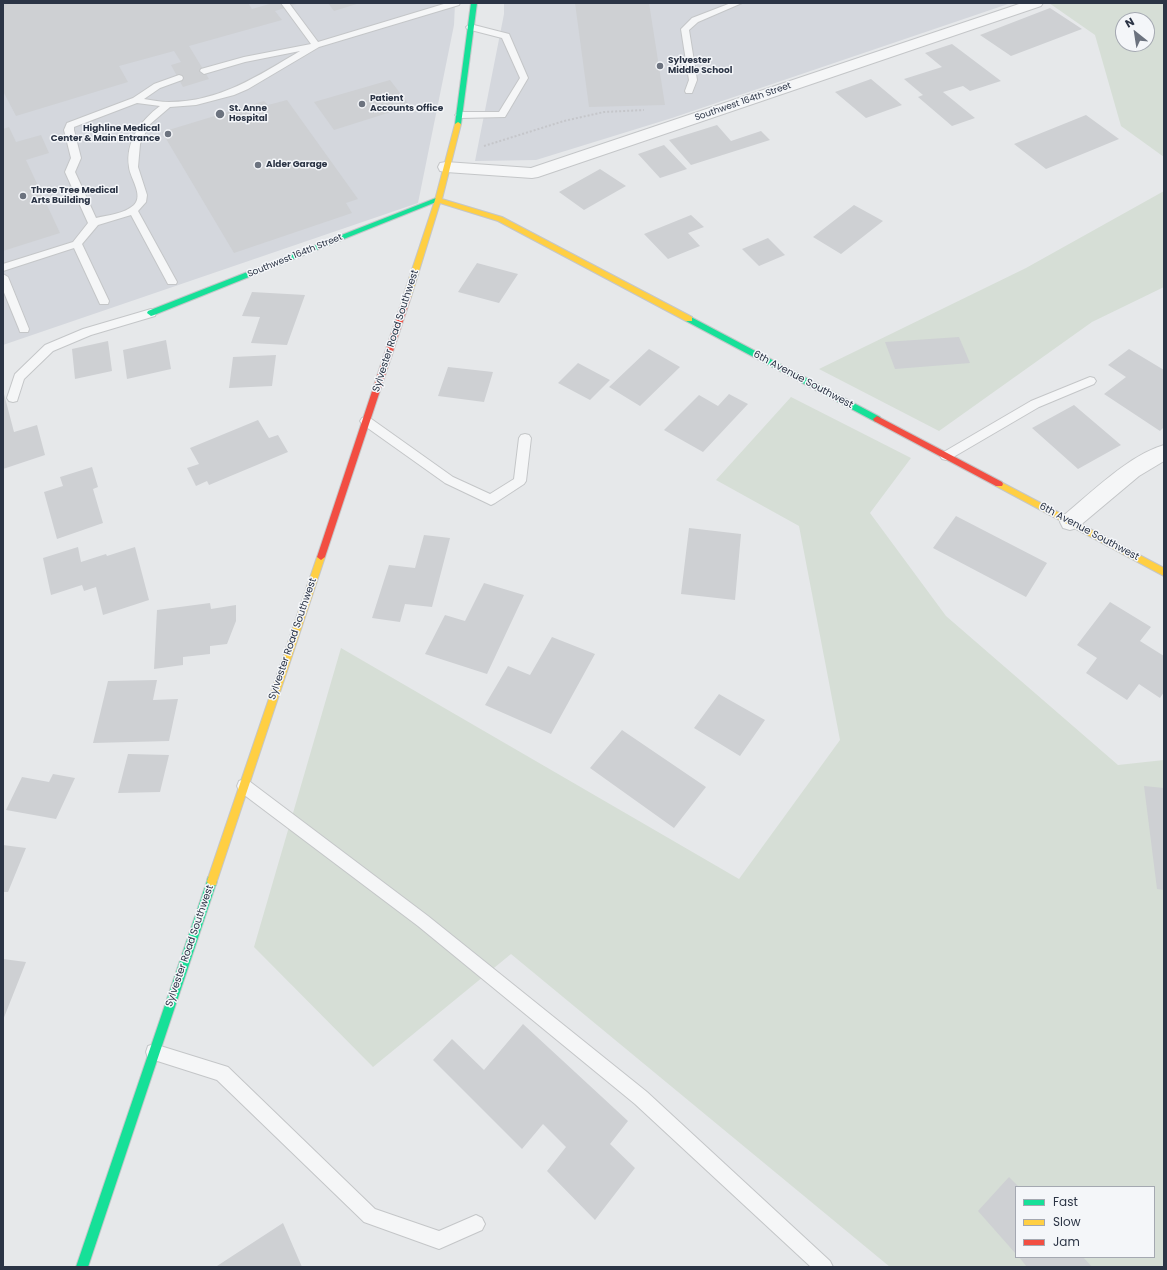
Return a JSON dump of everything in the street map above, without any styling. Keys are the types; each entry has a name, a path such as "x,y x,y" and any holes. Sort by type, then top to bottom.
{"street":[{"name":"Sylvester Road Southwest","path":"82,1267 366,421 438,200 460,116 474,3"},
{"name":"Southwest 164th Street","path":"446,167 532,173 1036,3"},
{"name":"Southwest 164th Street","path":"151,313 438,200"},
{"name":"6th Avenue Southwest","path":"438,200 500,219 1164,572"},
{"path":"1070,522 1132,471 1164,452"}],"lane":[{"path":"285,3 316,45"},
{"path":"204,71 244,60 316,45 456,3"},
{"path":"689,91 693,80 684,30 695,20 738,3"},
{"path":"460,116 502,115 524,78 506,36 470,27"},
{"path":"136,100 168,105 196,102 231,93 245,87 316,45"},
{"path":"93,223 70,172 76,158 69,130 70,125 136,100 157,86 179,78"},
{"path":"3,268 77,244 93,223 133,210 141,203 143,194 135,173 133,159 134,150 144,126 151,118 168,105"},
{"path":"133,210 172,282"},
{"path":"77,244 104,301"},
{"path":"3,277 24,329"},
{"path":"13,398 19,378 49,348 87,332 151,313"},
{"path":"946,456 1036,404 1090,380"},
{"path":"366,421 449,480 491,500 520,481 525,438"},
{"path":"244,786 423,921 642,1098 824,1267"},
{"path":"154,1052 222,1073 370,1216 439,1240 476,1224"}],"path":[{"path":"481,147 564,121 604,112 649,110"}],"shaded area":[{"name":"St. Anne Hospital","path":"3,3 455,3 454,25 418,203 3,345"},
{"name":"Sylvester Middle School","path":"504,3 1011,3 672,118 536,160 475,161 504,14"},
{"path":"1049,3 1164,3 1164,157 1121,126 1095,35"},
{"path":"1164,191 1164,287 1092,322 939,431 819,369 1026,268"},
{"path":"791,397 911,458 870,513 946,616 1118,765 1164,760 1164,1267 890,1267 511,954 373,1067 254,947 341,648 739,879 840,740 799,526 716,480"}],"building":[{"path":"3,3 248,3 252,9 273,3 300,3 275,11 282,20 189,46 209,79 183,87 171,65 181,62 174,51 119,66 128,82 16,116 3,93"},
{"path":"328,3 360,3 334,11"},
{"path":"575,3 649,3 665,105 589,107"},
{"path":"1050,8 1082,29 1011,56 980,35"},
{"path":"952,44 1001,81 970,91 963,86 943,92 975,118 952,126 918,97 923,95 904,79 942,67 925,53"},
{"path":"871,79 902,105 866,118 835,92"},
{"name":"Patient Accounts Office","path":"390,80 410,106 334,130 314,102"},
{"name":"Alder Garage","path":"287,100 358,199 346,203 352,213 234,253 162,132 264,101 268,105"},
{"path":"1086,115 1119,139 1046,169 1014,144"},
{"path":"717,125 731,141 761,131 770,140 691,165 669,140"},
{"name":"Three Tree Medical Arts Building","path":"9,127 16,142 41,135 49,153 26,160 60,233 3,251 3,129"},
{"path":"664,145 687,169 660,178 638,154"},
{"path":"600,169 626,186 584,210 559,192"},
{"path":"854,205 883,221 841,254 813,237"},
{"path":"691,215 704,227 688,233 700,246 668,259 644,234"},
{"path":"768,238 785,255 759,266 742,249"},
{"path":"477,263 518,274 499,303 458,292"},
{"path":"252,292 305,295 287,345 251,343 260,317 242,316"},
{"path":"959,337 970,363 895,369 885,342"},
{"path":"166,340 171,369 127,379 123,350"},
{"path":"108,341 112,371 75,379 72,349"},
{"path":"649,349 680,367 640,406 609,387"},
{"path":"1129,349 1164,370 1164,427 1160,431 1104,394 1126,377 1108,365"},
{"path":"276,355 272,386 229,388 233,357"},
{"path":"578,363 610,380 590,400 558,383"},
{"path":"448,367 493,372 484,402 438,396"},
{"path":"3,390 14,432 37,425 45,455 3,469"},
{"path":"729,394 748,404 703,452 664,430 699,395 718,406"},
{"path":"1074,405 1121,445 1078,469 1032,428"},
{"path":"258,420 269,438 278,435 288,452 209,485 207,481 196,486 187,468 199,464 190,448"},
{"path":"92,467 98,487 93,489 103,523 57,539 44,492 63,486 60,477"},
{"path":"956,516 1047,563 1026,597 933,548"},
{"path":"689,528 741,534 735,600 681,594"},
{"path":"424,535 450,538 432,607 405,604 400,622 372,618 389,565 415,568"},
{"path":"78,547 81,562 135,547 149,600 103,615 96,587 84,591 82,585 51,595 43,558"},
{"path":"484,583 524,595 487,674 425,654 445,615 465,621"},
{"path":"1110,602 1151,627 1140,641 1164,656 1164,692 1160,698 1139,684 1127,700 1086,673 1097,658 1077,645"},
{"path":"210,603 211,609 236,605 236,621 227,644 210,646 210,654 183,657 183,665 154,669 157,610"},
{"path":"552,637 595,654 551,734 485,705 508,666 530,675"},
{"path":"157,680 153,700 178,699 169,741 93,743 108,681"},
{"path":"719,694 765,720 740,756 694,728"},
{"path":"622,730 706,787 674,828 590,768"},
{"path":"128,754 169,755 160,792 118,793"},
{"path":"53,774 75,778 56,819 6,810 22,777 49,782"},
{"path":"1144,786 1164,788 1164,890 1157,889"},
{"path":"3,845 26,848 8,892 3,892"},
{"path":"3,959 26,962 3,1020"},
{"path":"523,1024 628,1121 610,1144 635,1168 595,1220 547,1171 566,1147 543,1124 522,1149 433,1060 452,1039 484,1070"},
{"path":"1009,1177 1018,1186 1015,1186 1015,1253 978,1211"},
{"path":"283,1223 302,1267 217,1266"},
{"path":"1020,1258 1084,1258 1092,1267 1027,1267"}],"traffic: fast":[{"path":"458,124 474,3"},
{"path":"151,313 438,200"},
{"path":"689,319 877,419"},
{"path":"82,1267 212,881"}],"traffic: slow":[{"path":"407,297 438,200 458,124"},
{"path":"438,200 500,219 689,319"},
{"path":"999,484 1164,572"},
{"path":"212,881 321,557"}],"traffic: jam":[{"path":"321,557 407,297"},
{"path":"877,419 999,484"}],"place":[{"name":"Sylvester Middle School","path":"660,66"},
{"name":"Patient Accounts Office","path":"362,104"},
{"name":"St. Anne Hospital","path":"220,114"},
{"name":"Highline Medical Center & Main Entrance","path":"168,134"},
{"name":"Alder Garage","path":"258,165"},
{"name":"Three Tree Medical Arts Building","path":"23,196"}]}
